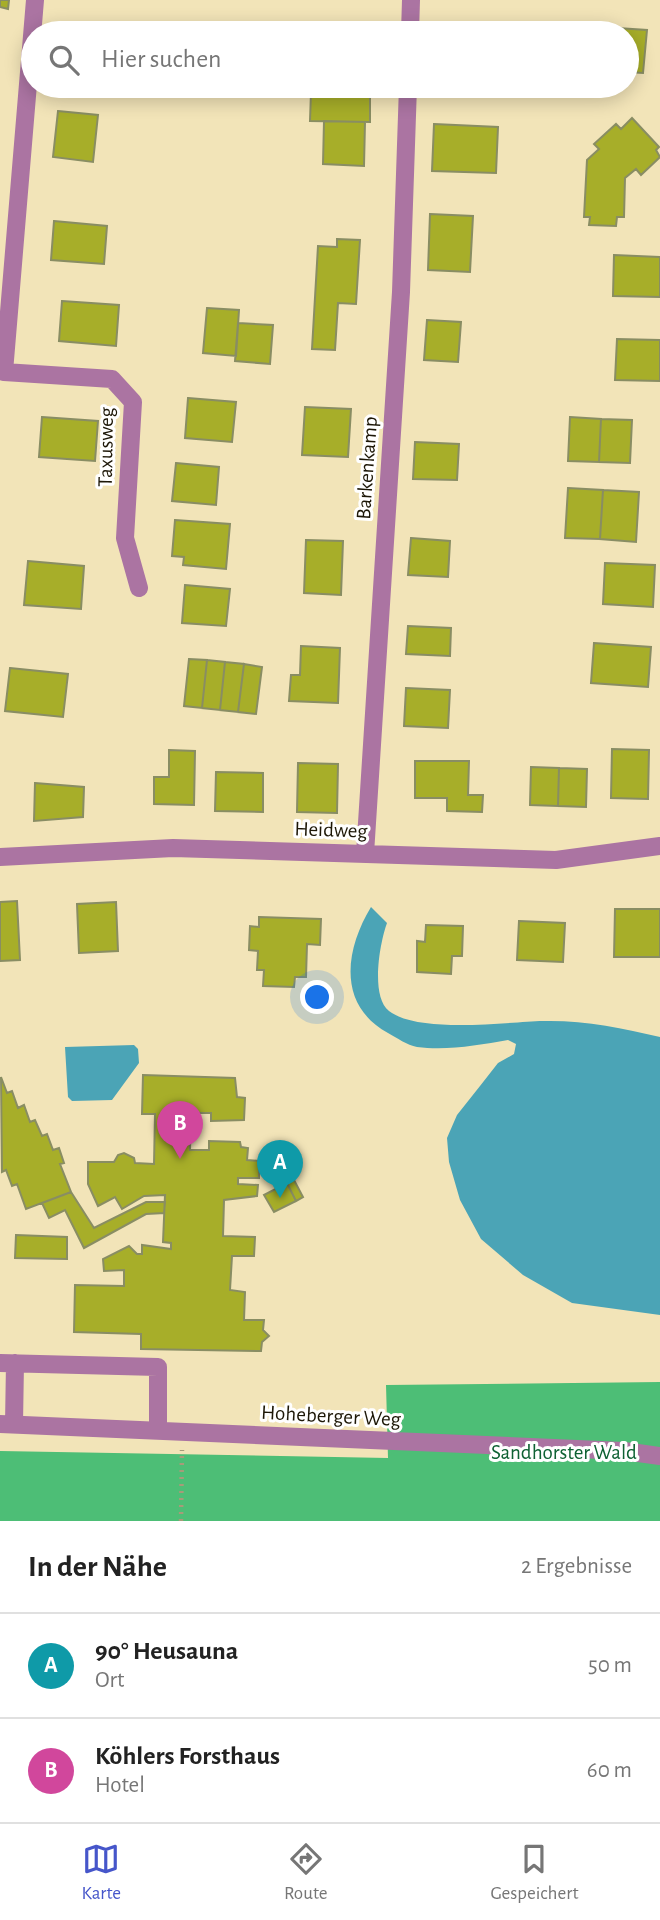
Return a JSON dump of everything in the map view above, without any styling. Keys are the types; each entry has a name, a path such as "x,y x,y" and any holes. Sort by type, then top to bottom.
{"street":[{"path":"33,21 35,0"},
{"path":"410,21 411,0"},
{"path":"2,371 26,98"},
{"name":"Barkenkamp","path":"365,854 401,292 408,98"},
{"name":"Taxusweg","path":"2,371 112,379 133,402 125,538 139,588"},
{"name":"Heidweg","path":"0,857 173,848 556,860 660,846"},
{"path":"7,1424 8,1363 158,1367 158,1430"},
{"name":"Hoheberger Weg","path":"7,1424 624,1451 660,1456"}],"path":[{"path":"181,1521 182,1432"}],"green space":[{"name":"Sandhorster Wald","path":"660,1382 660,1521 0,1521 0,1451 388,1458 386,1385"}],"water":[{"path":"371,907 387,923 378,968 380,994 389,1011 403,1018 441,1025 543,1021 588,1023 660,1037 660,1315 572,1303 523,1275 481,1239 460,1200 449,1162 447,1138 457,1115 498,1063 514,1054 516,1044 508,1040 451,1048 417,1047 398,1039 372,1021 360,1008 353,992 351,976 356,941"},
{"path":"134,1045 138,1049 139,1063 112,1100 72,1101 68,1097 65,1047"}],"building":[{"path":"0,0 9,0 8,9 0,7"},
{"path":"639,29 647,30 643,73 639,73"},
{"path":"311,98 370,98 370,122 310,121"},
{"path":"58,111 98,115 93,162 53,157"},
{"path":"632,118 659,147 656,150 660,157 641,175 636,169 625,178 624,217 617,217 616,226 589,225 590,217 584,217 587,160 599,149 594,144 616,124 621,129"},
{"path":"324,121 365,122 364,166 323,164"},
{"path":"434,124 498,127 496,173 432,171"},
{"path":"430,214 473,216 470,272 428,270"},
{"path":"54,221 107,226 104,264 51,260"},
{"path":"337,239 360,240 356,304 338,303 335,350 312,349 318,246 337,247"},
{"path":"614,255 660,257 660,297 613,296"},
{"path":"62,301 119,305 116,346 59,341"},
{"path":"207,308 239,310 236,356 203,353"},
{"path":"427,320 461,322 458,362 424,360"},
{"path":"238,323 273,325 270,364 235,361"},
{"path":"617,339 660,340 660,381 615,380"},
{"path":"188,398 236,402 232,442 185,438"},
{"path":"305,407 351,409 348,457 302,455"},
{"path":"42,417 98,421 95,461 39,457"},
{"path":"570,417 601,419 599,462 568,461"},
{"path":"601,419 632,420 630,463 599,462"},
{"path":"415,442 459,444 457,480 413,479"},
{"path":"176,463 219,467 216,505 172,501"},
{"path":"568,488 603,490 600,539 565,538"},
{"path":"603,490 639,492 636,542 600,539"},
{"path":"175,520 230,524 226,569 183,565 184,557 172,556"},
{"path":"411,538 450,541 448,577 408,575"},
{"path":"306,540 343,541 341,595 304,593"},
{"path":"28,561 84,566 81,609 24,605"},
{"path":"605,563 655,565 653,607 603,604"},
{"path":"185,585 230,589 226,626 182,623"},
{"path":"408,626 451,628 450,656 406,654"},
{"path":"594,643 651,647 648,687 591,683"},
{"path":"301,646 340,648 338,703 289,701 291,675 300,675"},
{"path":"189,659 207,660 202,708 184,706"},
{"path":"207,660 225,662 220,710 202,708"},
{"path":"225,662 244,664 238,712 220,710"},
{"path":"244,664 262,667 256,714 238,712"},
{"path":"10,668 68,674 63,717 5,711"},
{"path":"406,688 450,690 448,728 404,726"},
{"path":"612,749 649,750 648,799 611,798"},
{"path":"169,750 195,751 194,805 154,804 154,777 169,777"},
{"path":"415,761 469,761 468,795 483,795 482,812 447,811 447,798 415,798"},
{"path":"298,763 338,764 337,813 297,812"},
{"path":"531,767 559,768 558,806 530,805"},
{"path":"559,768 587,769 586,807 558,806"},
{"path":"216,772 263,773 263,812 215,811"},
{"path":"35,783 84,787 83,817 34,821"},
{"path":"17,901 20,960 0,961 0,902"},
{"path":"116,902 118,951 79,953 77,904"},
{"path":"615,909 660,909 660,957 614,957"},
{"path":"259,917 321,919 320,945 307,944 306,977 295,977 294,987 263,986 264,970 257,970 258,951 249,950 250,926 259,927"},
{"path":"519,921 565,923 563,962 517,960"},
{"path":"426,925 463,926 462,956 452,956 451,974 417,972 417,941 425,942"},
{"path":"143,1075 235,1078 237,1097 245,1098 244,1120 211,1121 211,1113 191,1113 190,1150 209,1150 209,1141 240,1142 241,1147 248,1148 247,1160 259,1161 259,1178 238,1178 238,1184 258,1185 257,1196 224,1200 223,1236 255,1237 254,1256 232,1256 230,1290 245,1292 244,1320 264,1320 263,1330 269,1336 262,1342 261,1351 141,1349 141,1334 74,1332 75,1285 124,1286 124,1270 104,1271 103,1259 129,1246 137,1254 142,1254 142,1245 171,1249 171,1243 163,1242 165,1195 144,1196 122,1209 115,1197 98,1206 88,1184 88,1162 114,1162 118,1155 124,1153 134,1158 135,1163 154,1164 155,1114 142,1114"},
{"path":"1,1077 7,1093 12,1091 18,1108 24,1105 30,1122 35,1120 42,1136 47,1134 53,1150 59,1148 64,1163 60,1164 71,1192 26,1209 17,1184 12,1186 6,1170 2,1172"},
{"path":"294,1180 303,1197 296,1201 287,1183"},
{"path":"287,1183 296,1201 274,1212 264,1195"},
{"path":"71,1192 94,1228 146,1202 165,1202 164,1213 146,1214 84,1248 65,1210 49,1218 42,1203"},
{"path":"16,1235 67,1237 67,1259 15,1258"}],"place":[{"name":"Köhlers Forsthaus","path":"180,1159"},
{"name":"90° Heusauna","path":"280,1198"}]}
